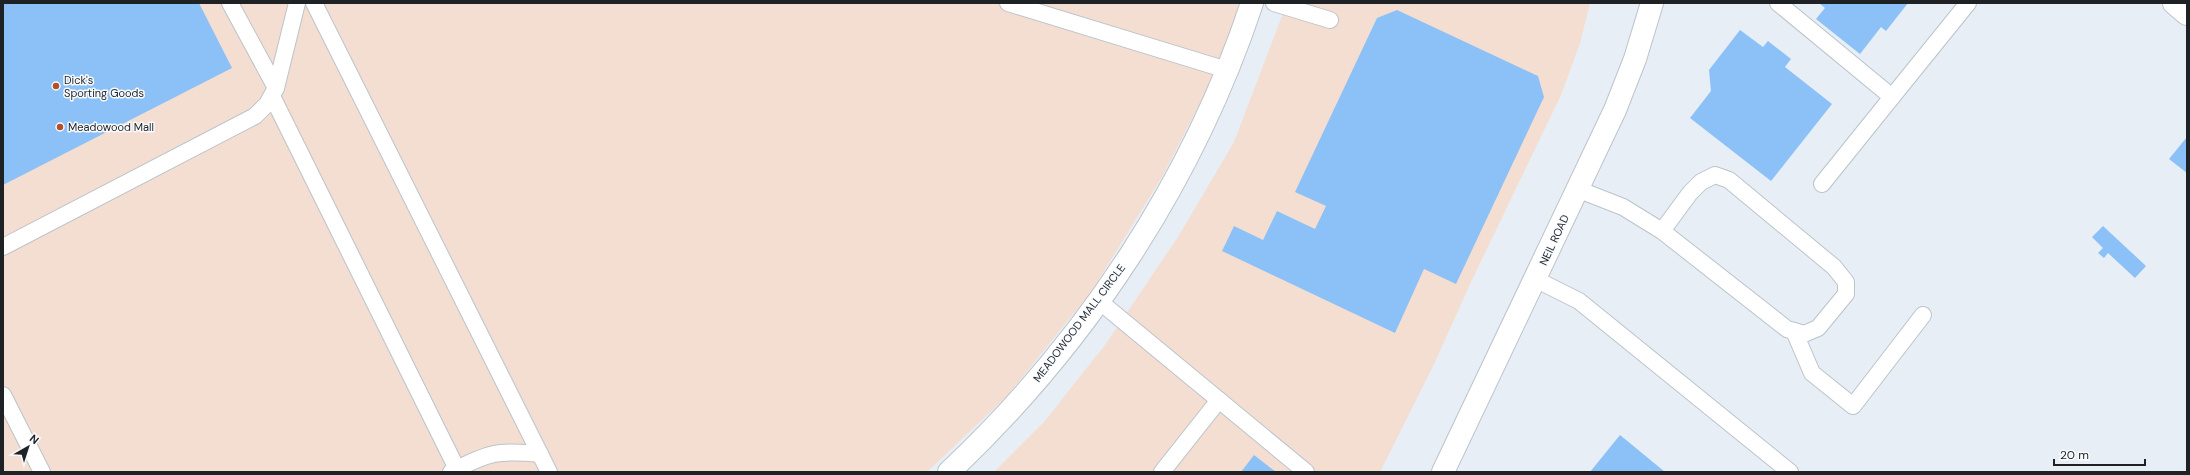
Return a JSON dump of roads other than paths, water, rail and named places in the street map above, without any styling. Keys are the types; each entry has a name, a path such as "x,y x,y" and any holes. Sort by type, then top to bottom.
{"street":[{"name":"MEADOWOOD MALL CIRCLE","path":"950,472 984,440 1046,371 1099,301 1160,208 1202,126 1227,70 1252,3"},
{"name":"NEIL ROAD","path":"1443,472 1615,110 1635,60 1652,3"},
{"path":"2174,3 2187,14"}],"lane":[{"path":"230,3 454,470 485,455 509,451 540,454"},
{"path":"3,247 255,116 274,92 297,3"},
{"path":"314,3 549,472"},
{"path":"1008,3 1227,70"},
{"path":"1274,3 1330,20"},
{"path":"1778,3 1892,97"},
{"path":"1822,184 1968,3"},
{"path":"1577,189 1624,207 1662,231 1787,329 1804,334 1818,328 1846,294 1846,282 1834,267 1729,180 1715,175 1700,182 1662,231"},
{"path":"1535,279 1579,301 1790,472"},
{"path":"1099,301 1306,472"},
{"path":"1794,331 1812,373 1854,406 1923,315"},
{"path":"3,395 42,472"},
{"path":"1162,472 1219,400"}],"place":[{"name":"Dick's Sporting Goods","path":"56,86"},
{"name":"Meadowood Mall","path":"60,127"}]}
